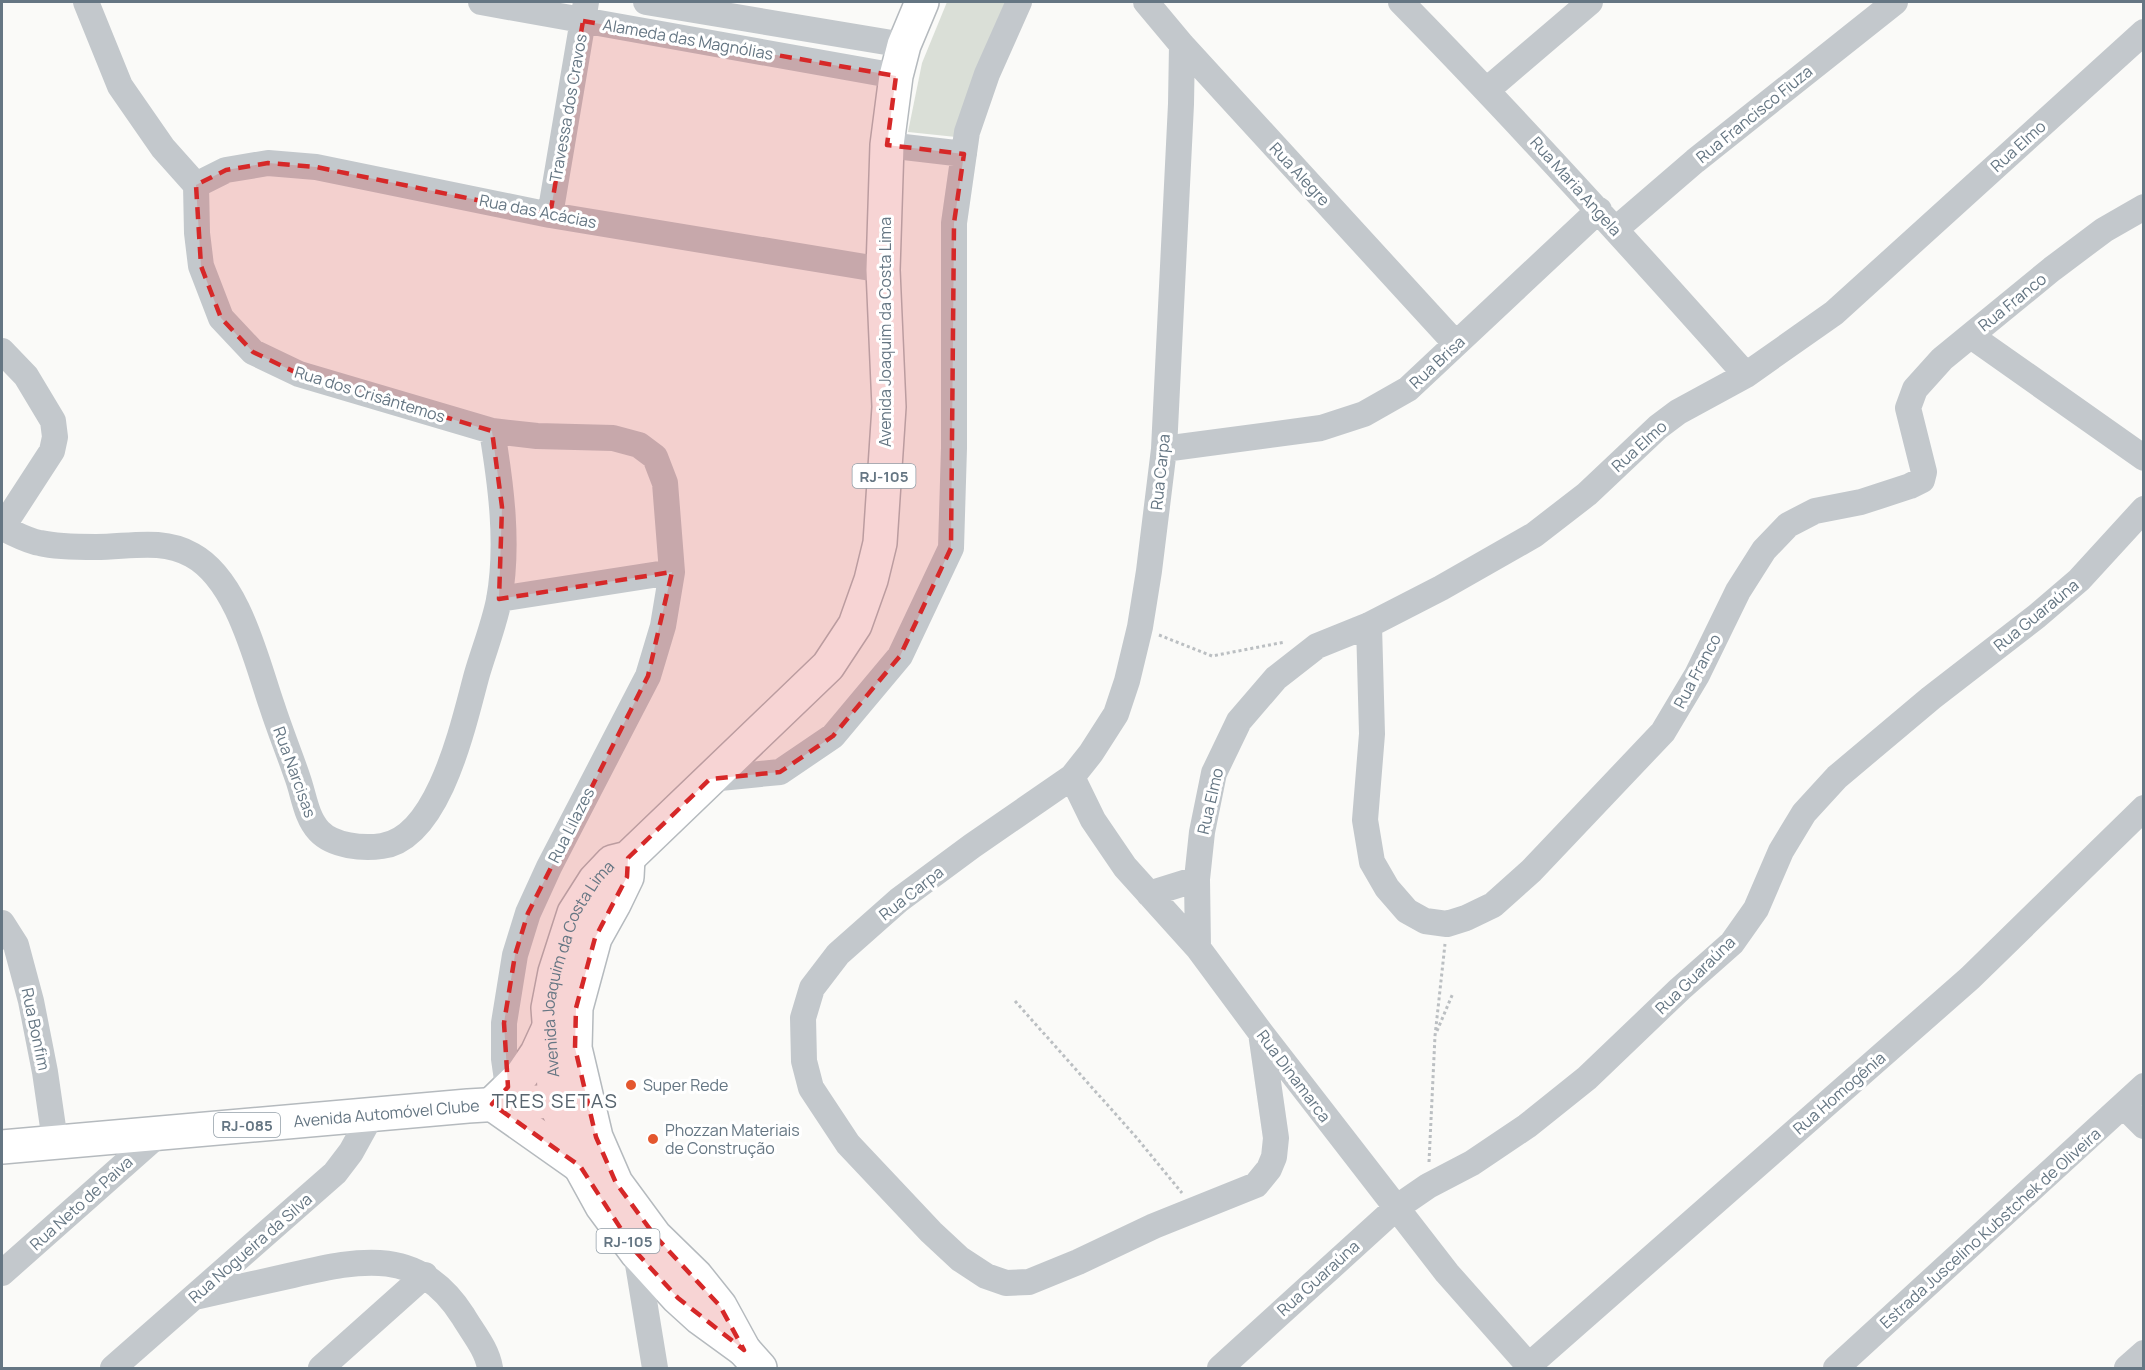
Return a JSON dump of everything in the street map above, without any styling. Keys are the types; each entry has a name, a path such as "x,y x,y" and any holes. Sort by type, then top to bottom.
{"main road":[{"name":"Avenida Joaquim da Costa Lima","path":"752,1359 678,1298 636,1252 602,1206 580,1166 555,1101 548,1008 555,972 574,913 595,880 612,862 628,858 828,666 855,625 871,580 880,543 889,407 883,270 887,145 896,76 904,45 922,2"},
{"name":"Avenida Joaquim da Costa Lima","path":"628,858 627,877 595,938 576,1008 575,1048 596,1137 616,1183 655,1236 696,1276 714,1299 752,1359"},
{"path":"549,1027 537,1053 522,1075 500,1096 580,1166"},
{"path":"575,1048 555,1101 596,1137"},
{"name":"Avenida Automóvel Clube","path":"2,1147 372,1114 500,1096 555,1101"}],"street":[{"path":"86,2 120,86 163,148 196,184"},
{"name":"Alameda das Magnólias","path":"481,2 585,11 896,76"},
{"name":"Alameda das Magnólias","path":"646,2 904,45"},
{"path":"710,779 780,772 833,736 900,656 951,548 954,448 954,223 967,132 987,74 1019,2"},
{"name":"Rua Alegre","path":"1146,2 1182,45 1456,344"},
{"name":"Rua Maria Angela","path":"1401,2 1599,210 1746,375"},
{"path":"1487,90 1590,2"},
{"name":"Rua Francisco Fiuza","path":"1616,229 1695,161 1895,2"},
{"name":"Travessa dos Cravos","path":"550,214 585,11"},
{"name":"Rua Elmo","path":"1198,948 1197,879 1202,832 1214,773 1239,721 1276,678 1317,646 1369,626 1534,535 1587,494 1678,411 1746,375 1834,313 2144,32"},
{"name":"Rua Carpa","path":"1182,45 1164,449 1140,627 1127,681 1116,714 1091,753 1072,777 899,900 838,954 812,988 803,1018 804,1061 811,1088 848,1144 931,1232 960,1259 986,1276 1006,1283 1029,1282 1195,1208 1256,1185 1269,1169 1274,1157 1276,1138 1261,1033"},
{"path":"887,145 964,154"},
{"name":"Rua das Acácias","path":"196,184 226,170 268,163 316,167 550,214 883,270"},
{"name":"Rua dos Crisântemos","path":"196,184 197,233 201,266 221,318 253,352 299,374 492,431"},
{"name":"Rua Franco","path":"1447,924 1493,905 1531,872 1663,732 1697,675 1738,591 1764,550 1788,525 1815,511 1862,501 1922,480 1924,472 1908,408 1916,389 1942,359 2104,230 2144,207"},
{"name":"Rua Brisa","path":"1164,449 1320,429 1364,414 1408,389 1599,210"},
{"path":"1971,336 2144,458"},
{"path":"2,351 26,376 53,421 55,437 52,451 2,528"},
{"name":"Rua Lilazes","path":"492,431 537,436 613,438 639,445 655,457 665,483 672,572 663,626 648,676 549,867 528,913 515,955 504,1023 504,1059 500,1096"},
{"name":"Rua Narcisas","path":"2,528 39,543 96,547 142,544 170,546 193,555 217,574 243,621 308,813 318,830 328,838 357,847 384,846 405,836 426,814 451,766 499,599 502,507 501,484 492,431"},
{"name":"Rua Guaraúna","path":"1220,1368 1396,1208 1428,1186 1472,1163 1527,1126 1587,1078 1731,943 1756,909 1781,851 1803,813 1830,784 1931,698 2037,616 2079,580 2144,509"},
{"path":"499,599 672,572"},
{"path":"1369,626 1372,734 1365,820 1372,862 1387,888 1407,911 1425,921 1447,924"},
{"name":"Rua Dinamarca","path":"1072,777 1099,829 1125,867 1198,948 1447,1273 1529,1368"},
{"name":"Rua Homogênia","path":"1529,1368 1970,978 2144,808"},
{"path":"1149,894 1197,879"},
{"name":"Rua Bonfim","path":"2,923 16,945 31,1001 56,1141"},
{"name":"Estrada Juscelino Kubstchek de Oliveira","path":"1836,1368 2144,1086"},
{"path":"2124,1106 2144,1126"},
{"name":"Rua Nogueira da Silva","path":"113,1368 335,1173 351,1152 372,1114"},
{"name":"Rua Neto de Paiva","path":"2,1273 160,1133"},
{"path":"636,1252 655,1368"},
{"path":"196,1296 358,1262 393,1263 425,1275 451,1298 488,1357 489,1368"},
{"path":"321,1368 425,1275"},
{"path":"2127,1368 2144,1353"}],"path":[{"path":"1140,627 1212,656 1287,642"},
{"path":"1428,1186 1435,1036 1447,924"},
{"path":"1435,1036 1453,993"},
{"path":"1015,1001 1136,1137 1195,1208"}],"highlighted area":[{"path":"583,21 896,76 887,145 964,154 954,223 951,548 900,656 833,736 780,772 710,779 628,858 627,877 595,938 576,1008 575,1048 596,1137 616,1183 655,1236 720,1306 744,1350 678,1298 636,1252 580,1166 492,1104 508,1087 504,1023 515,955 528,913 648,676 672,572 499,599 502,507 492,431 299,374 253,352 221,318 201,266 196,185 226,170 268,163 316,167 550,215"}],"shaded area":[{"path":"947,2 1017,2 956,137 908,132 922,63"}],"place":[{"name":"Super Rede","path":"631,1085"},
{"name":"Phozzan Materiais de Construção","path":"653,1139"}],"district":[{"name":"TRES SETAS","path":"555,1100"}]}
